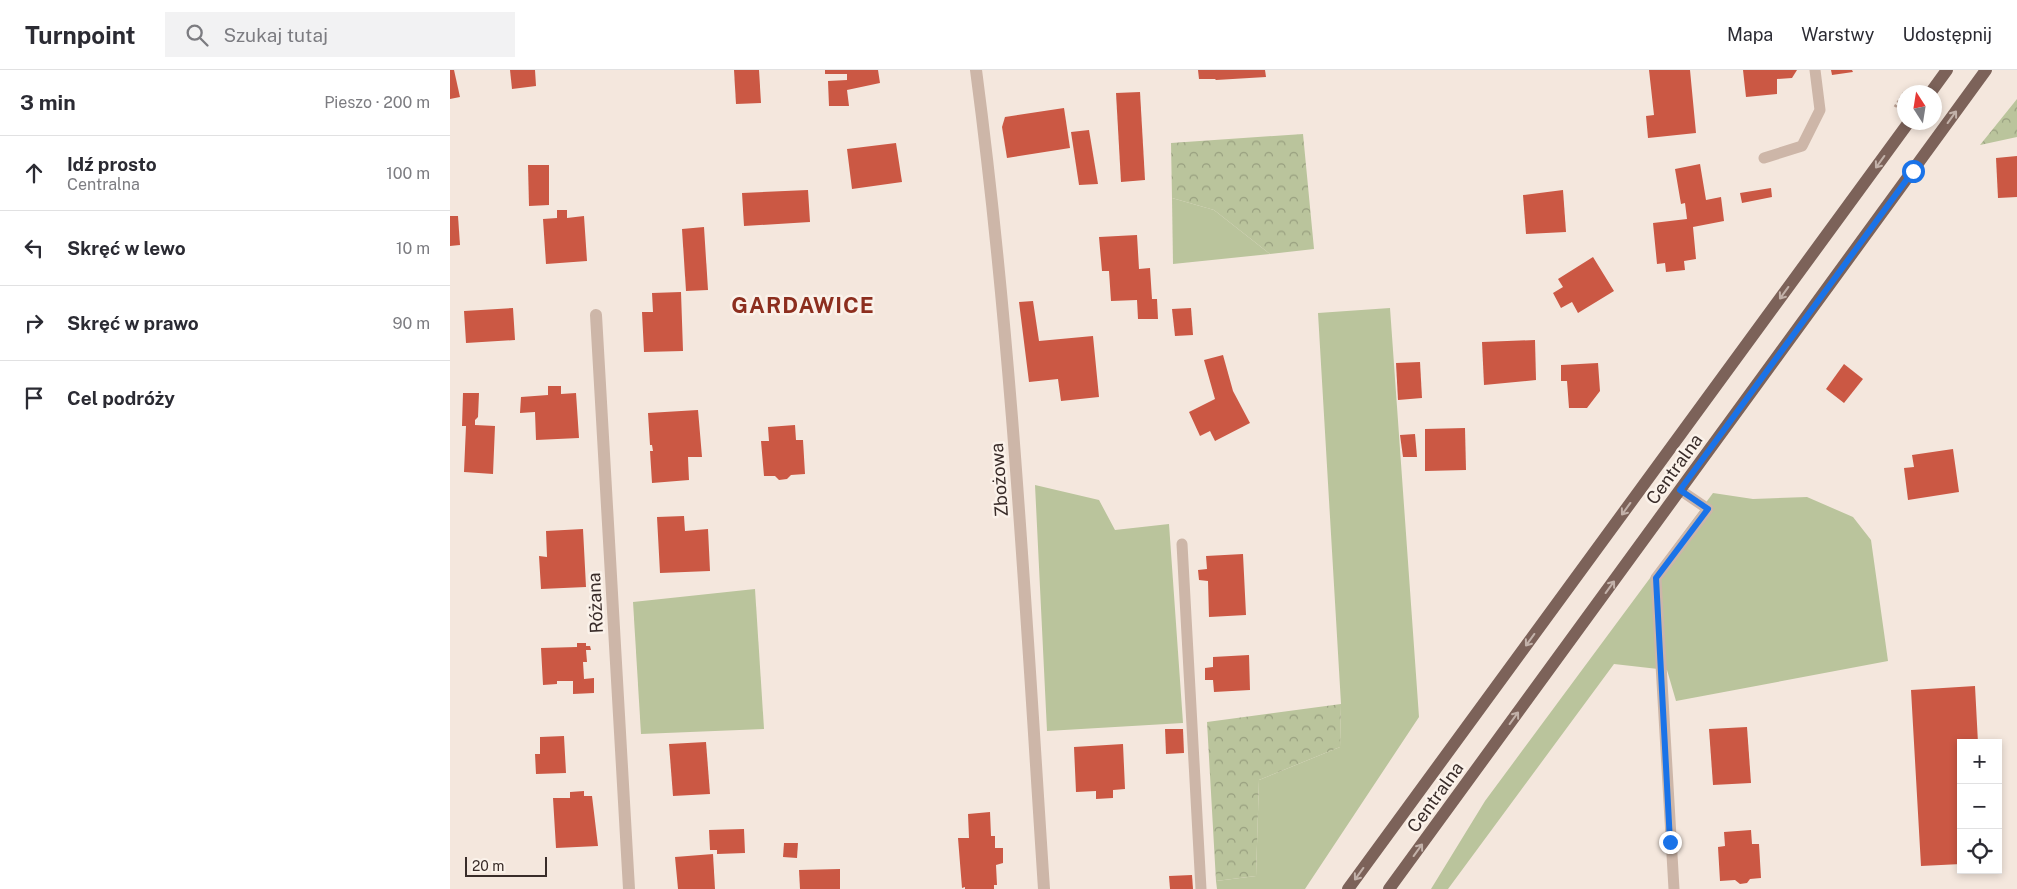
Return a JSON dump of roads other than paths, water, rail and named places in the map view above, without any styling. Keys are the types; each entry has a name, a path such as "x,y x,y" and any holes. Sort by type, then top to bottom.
{"main road":[{"path":"1936,85 1947,70"},
{"name":"Centralna","path":"1389,889 1986,70"},
{"name":"Centralna","path":"1348,889 1903,130"}],"street":[{"name":"Zbożowa","path":"976,70 999,262 1021,542 1044,889"},
{"name":"Różana","path":"596,315 629,889"}],"lane":[{"path":"1764,158 1802,146 1820,110 1815,70"},
{"path":"1674,889 1656,578 1708,509 1680,490"},
{"path":"1182,544 1201,889"}],"district":[{"name":"GARDAWICE","path":"803,305"}]}
